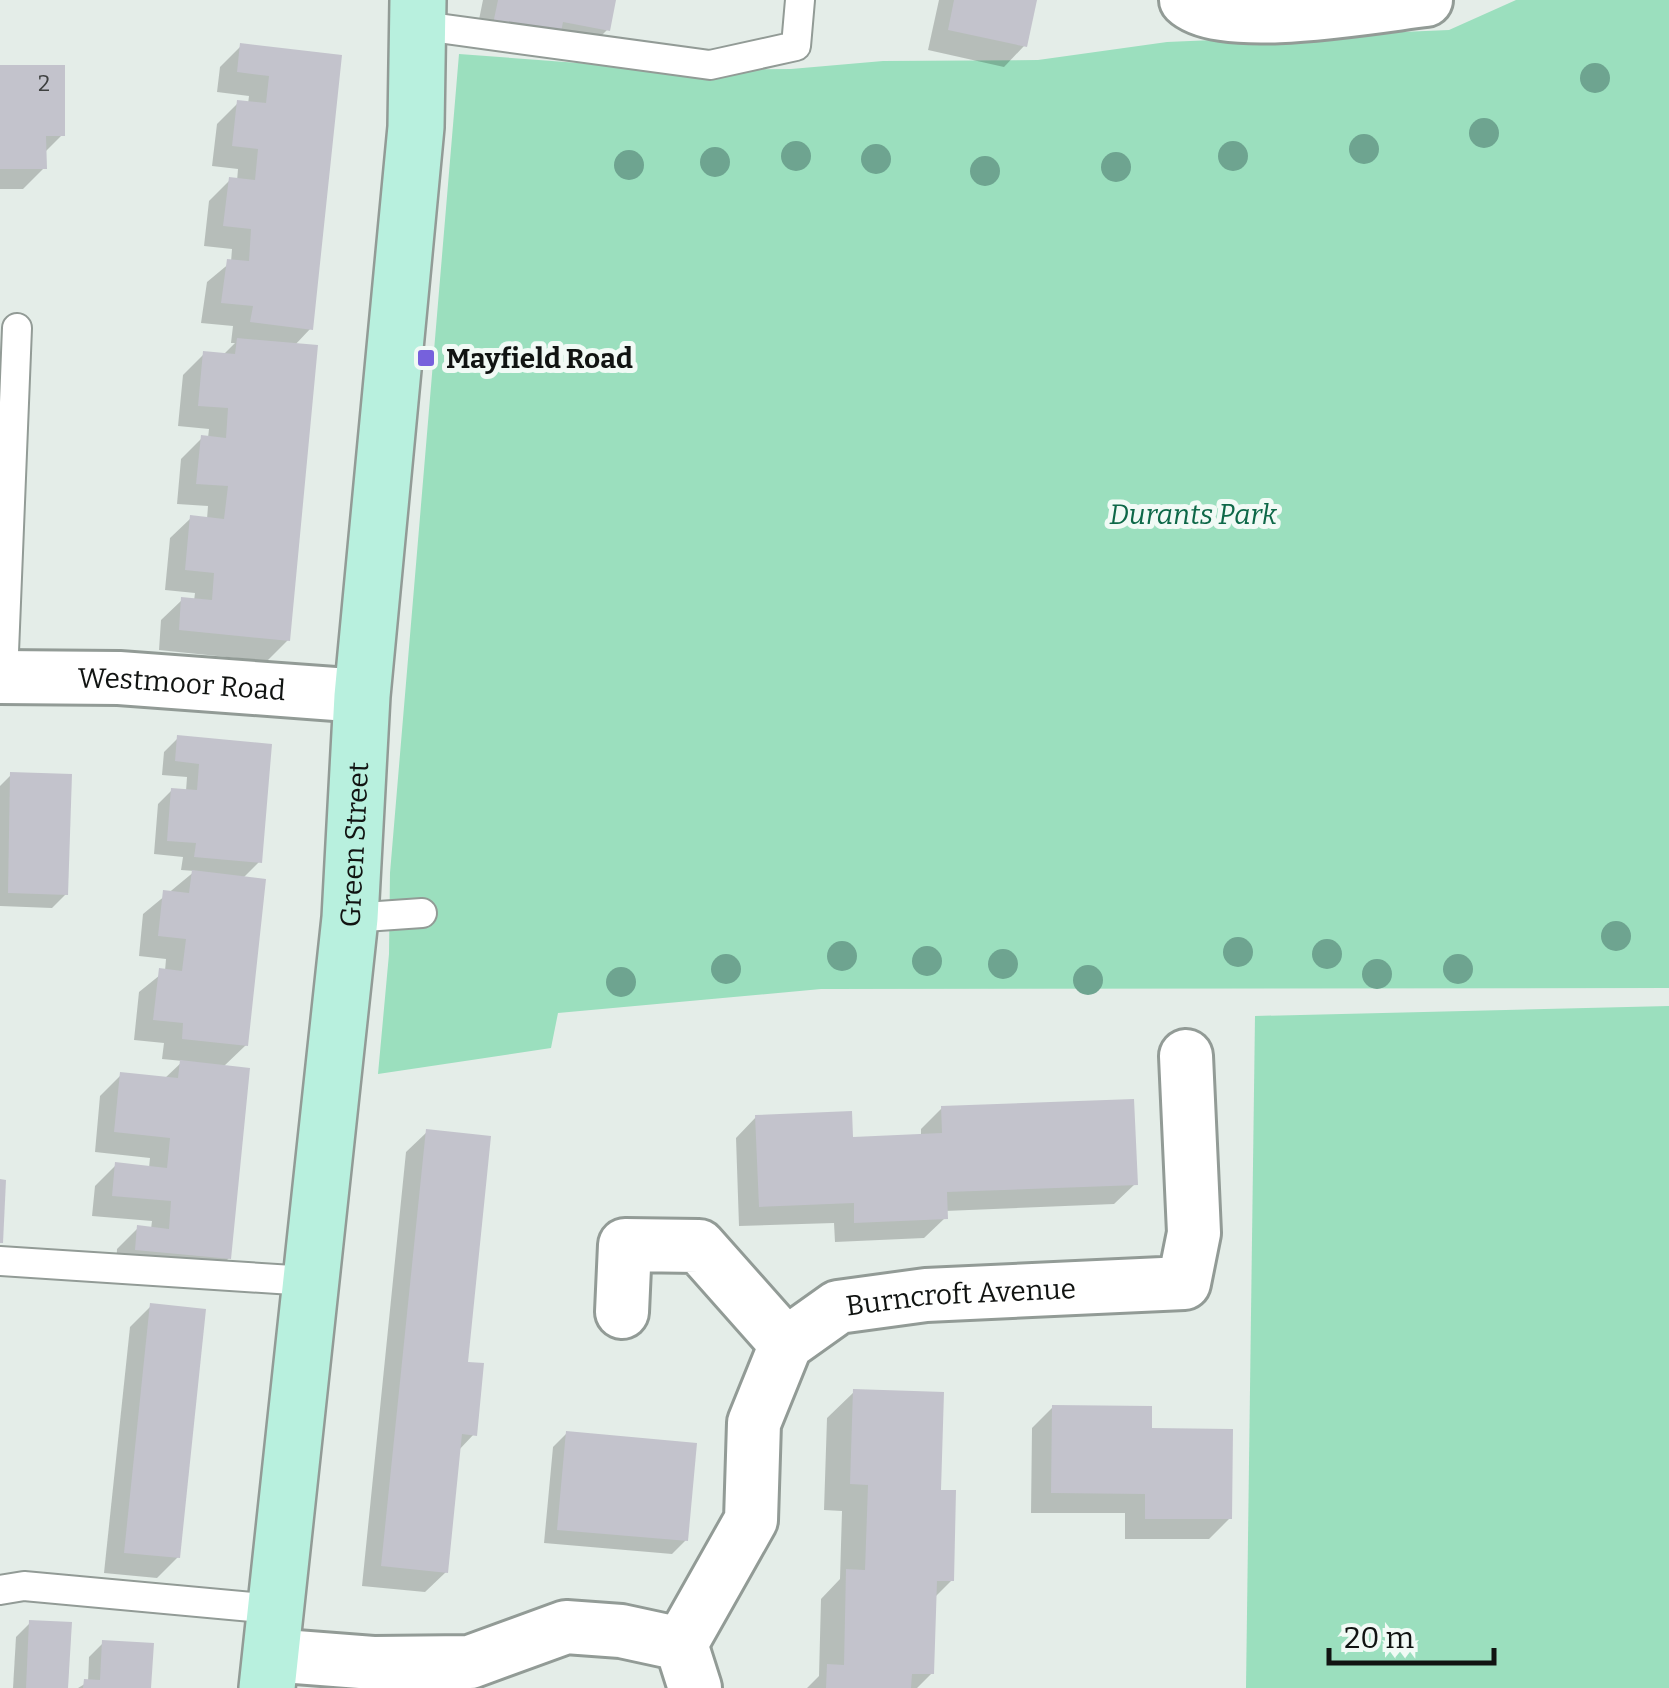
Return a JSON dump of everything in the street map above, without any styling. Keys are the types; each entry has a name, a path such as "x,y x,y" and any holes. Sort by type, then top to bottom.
{"street":[{"path":"1186,0 1198,11 1227,16 1311,14 1426,0"},
{"name":"Green Street","path":"270,1650 350,918 362,696 416,127 417,12"},
{"name":"Westmoor Road","path":"1,678 119,678 362,696"},
{"name":"Burncroft Avenue","path":"786,1344 838,1308 926,1295 1184,1283 1194,1233 1186,1056"},
{"path":"270,1650 373,1663 470,1662 566,1626 621,1631 688,1666 751,1520 754,1424 786,1344 698,1246 625,1245 622,1312"}],"lane":[{"path":"417,12 710,65 796,46 800,0"},
{"path":"1,678 16,328"},
{"path":"350,918 422,913"},
{"path":"0,1262 308,1281"},
{"path":"0,1590 24,1586 270,1650"}],"green space":[{"name":"Durants Park","path":"1516,0 1669,0 1669,988 821,989 558,1013 551,1048 378,1074 389,954 390,873 459,54 673,70 791,69 883,61 1038,60 1167,42 1449,30"},
{"path":"1669,1006 1669,1688 1246,1688 1255,1016"}],"building":[{"path":"498,0 616,0 610,31 563,22 560,37 493,24"},
{"path":"954,0 1037,0 1027,47 948,30"},
{"path":"240,43 342,55 313,330 250,322 253,306 221,303 227,259 249,261 251,229 223,226 229,177 255,180 258,149 232,146 237,100 266,103 269,76 237,72"},
{"path":"0,65 65,65 65,136 46,136 47,169 0,169"},
{"path":"237,338 318,345 290,641 179,630 181,597 212,600 214,573 185,570 190,515 224,519 228,486 196,484 201,435 226,438 228,408 198,406 203,351 235,354"},
{"path":"177,735 272,744 262,863 194,857 196,843 167,841 171,788 197,790 199,764 175,761"},
{"path":"10,772 72,774 68,895 8,893"},
{"path":"192,870 266,879 248,1046 182,1039 183,1023 153,1020 159,968 182,971 186,939 158,936 163,890 189,893"},
{"path":"180,1060 250,1068 231,1259 135,1250 137,1225 169,1229 171,1201 112,1196 115,1162 167,1168 170,1138 114,1132 120,1072 178,1078"},
{"path":"1134,1099 1138,1185 947,1192 948,1219 854,1223 854,1203 759,1207 755,1115 852,1111 853,1137 942,1133 941,1106"},
{"path":"426,1129 491,1136 468,1362 484,1363 477,1436 462,1434 448,1573 381,1566"},
{"path":"0,1179 6,1180 3,1243 0,1243"},
{"path":"150,1303 206,1309 180,1558 124,1553"},
{"path":"853,1389 944,1392 941,1490 956,1490 954,1581 937,1581 934,1674 912,1674 911,1688 826,1688 827,1664 844,1665 846,1569 865,1570 868,1485 850,1484"},
{"path":"1052,1405 1152,1406 1152,1428 1233,1429 1232,1519 1145,1519 1145,1494 1051,1493"},
{"path":"566,1431 697,1443 688,1541 557,1530"},
{"path":"29,1620 72,1622 68,1688 26,1688"},
{"path":"102,1640 154,1643 151,1688 83,1688 84,1679 100,1680"}],"place":[{"name":"Mayfield Road","path":"426,358"}]}
